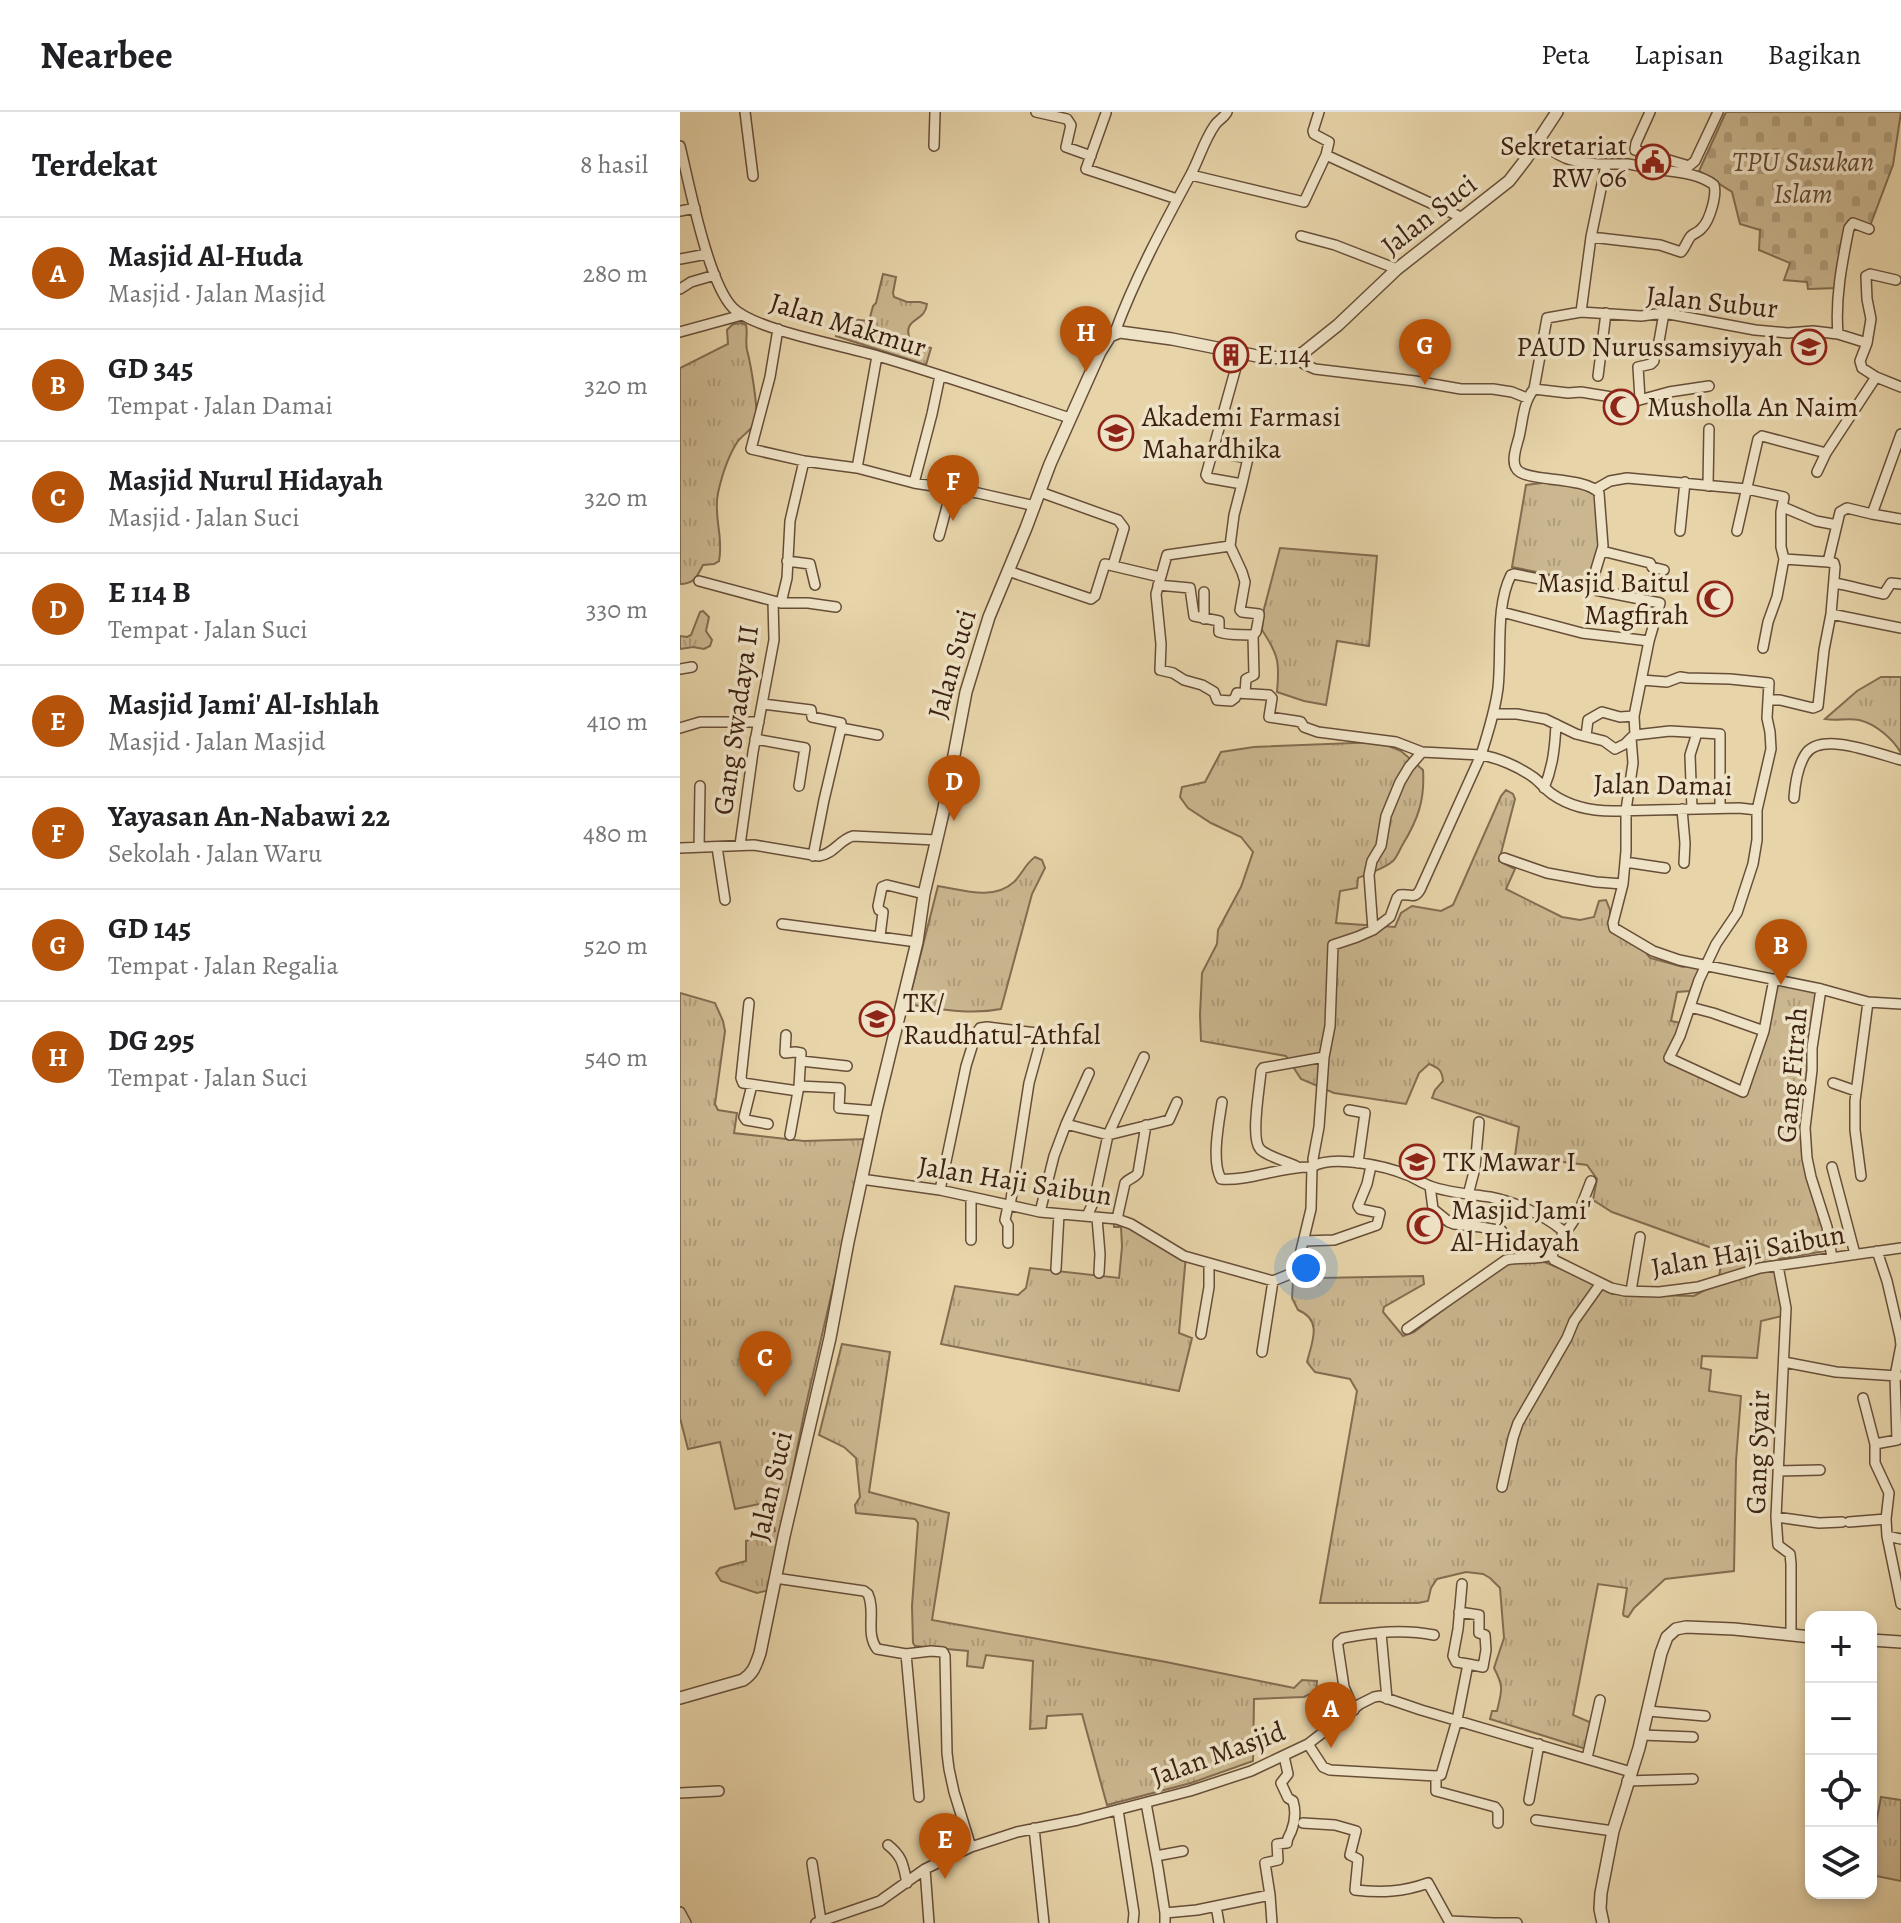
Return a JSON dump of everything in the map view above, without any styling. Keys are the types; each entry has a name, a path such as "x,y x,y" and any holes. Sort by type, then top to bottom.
{"street":[{"path":"745,112 753,176"},
{"path":"934,146 935,112"},
{"path":"1227,112 1215,124 1125,305 1115,332 1132,332 1262,357 1295,356 1315,369 1461,389 1493,389 1527,398"},
{"path":"1191,175 1304,202 1329,147 1329,142 1313,131 1319,112"},
{"name":"Jalan Suci","path":"1295,356 1313,347 1397,269 1509,181 1557,112"},
{"path":"1591,237 1660,245 1679,252 1706,221 1715,196 1711,182 1670,170 1635,150 1650,112"},
{"path":"1538,141 1566,159 1606,165 1691,166 1718,112"},
{"path":"1042,113 1071,122 1066,147 1091,156"},
{"path":"1106,113 1087,170 1177,199"},
{"name":"Jalan Makmur","path":"680,146 707,254 729,304 742,315 778,329 877,356 1070,418"},
{"path":"1326,155 1463,218"},
{"path":"1590,589 1604,538 1599,493 1583,484 1528,476 1518,471 1514,461 1527,398 1534,389 1547,318 1581,312 1591,237 1606,165"},
{"path":"680,211 695,208"},
{"path":"1838,334 1838,292 1849,228 1853,223 1869,229"},
{"path":"1301,236 1335,245 1397,269"},
{"path":"680,259 707,254"},
{"path":"1896,280 1870,274 1866,276 1871,319 1859,364 1876,377 1901,387"},
{"path":"680,289 691,282 715,275"},
{"name":"Jalan Subur","path":"1581,312 1641,316 1664,313 1755,330 1838,334 1867,343"},
{"path":"1598,376 1606,313"},
{"path":"1640,399 1638,367 1653,363 1664,313"},
{"path":"680,332 742,315"},
{"path":"778,329 770,377 751,448 1035,506"},
{"name":"Jalan Suci","path":"680,1698 750,1676 760,1653 830,1338 876,1111 917,942 966,692 989,617 1050,464 1100,352 1115,332"},
{"path":"1240,353 1207,477 1242,484"},
{"path":"857,468 877,356"},
{"path":"914,483 940,376"},
{"path":"1817,472 1876,377"},
{"path":"1534,389 1581,392 1636,401 1690,387 1709,386"},
{"path":"1708,486 1709,429"},
{"path":"1872,514 1901,434"},
{"path":"1737,531 1758,441 1762,436 1826,453"},
{"path":"1213,452 1248,458 1230,546 1245,582 1240,610 1259,616 1253,635 1254,675 1246,679 1245,693 1236,693 1231,701 1217,700 1214,692 1202,685 1159,669 1161,644 1156,594 1170,553 1230,546"},
{"name":"Gang Swadaya II","path":"740,845 755,739 774,640 777,602 787,578 790,521 804,461"},
{"path":"1596,489 1610,481 1627,478 1747,489 1784,497 1781,512 1784,559 1763,648"},
{"path":"1680,531 1685,482"},
{"path":"939,536 952,488"},
{"path":"1040,492 1118,520 1124,528 1113,565"},
{"path":"1783,507 1816,521 1837,525"},
{"path":"1828,562 1840,512 1847,508 1901,519"},
{"path":"1602,551 1664,570"},
{"path":"1768,700 1813,708 1818,706 1835,583 1834,563 1784,559"},
{"path":"787,561 810,564 815,585"},
{"path":"1008,571 1091,599 1095,596 1103,565 1107,563 1150,573 1159,581 1190,588 1194,616 1219,621 1219,632 1225,635 1253,635"},
{"path":"1262,1352 1273,1281 1282,1279 1297,1267 1311,1209 1313,1159 1330,1026 1333,945 1373,930 1390,917 1400,895 1413,897 1420,890 1481,755 1494,714 1503,600 1510,577 1514,574 1660,603 1634,716 1623,884 1614,928 1653,951 1679,960 1821,989 1868,1002 1901,1004"},
{"path":"699,581 777,602 836,607"},
{"path":"1835,583 1882,594 1891,583 1901,584"},
{"path":"1204,592 1204,619"},
{"path":"1502,612 1582,633 1649,641"},
{"path":"1831,614 1901,628"},
{"path":"680,669 692,667"},
{"path":"1642,680 1667,682 1680,677 1769,683 1767,718 1771,749 1757,810"},
{"name":"Jalan Damai","path":"1245,693 1271,696 1270,718 1301,722 1304,727 1318,732 1396,742 1422,752 1496,758 1529,774 1554,795 1579,806 1603,811 1757,810 1757,840 1737,913 1716,944 1699,980 1669,1058 1742,1093 1764,1031"},
{"path":"763,704 811,710 812,717 841,723 813,856"},
{"path":"1586,736 1588,720 1602,712 1620,717 1634,716"},
{"path":"1494,714 1545,719 1576,734 1604,741 1615,749 1633,737 1670,731 1720,734 1720,808"},
{"path":"680,728 700,722 759,722"},
{"path":"1544,788 1550,774 1556,724"},
{"path":"841,728 878,735"},
{"path":"1684,863 1690,755 1697,733"},
{"path":"755,739 805,748 799,786"},
{"path":"1794,798 1796,776 1806,752 1816,745 1835,742 1901,760"},
{"path":"1373,930 1369,875 1372,861 1381,846 1386,816 1400,782 1422,752"},
{"path":"699,847 700,786"},
{"path":"680,848 740,845 813,856 826,855 844,839 853,836 936,840"},
{"path":"717,847 725,900"},
{"path":"1504,858 1547,873 1623,884"},
{"path":"1625,862 1665,868"},
{"path":"880,936 883,912 878,906 883,886 924,894"},
{"path":"782,924 917,942"},
{"path":"1690,1007 1764,1031 1774,979"},
{"name":"Gang Fitrah","path":"1821,989 1805,1128 1809,1168 1827,1227 1832,1258"},
{"path":"1861,1176 1855,1130 1856,1091 1868,1002"},
{"path":"749,1003 743,1083 840,1088 839,1108 876,1111"},
{"path":"940,1190 966,1066 976,1034 980,1028 987,1027 1042,1036 1029,1083 1005,1220 1008,1243"},
{"path":"786,1035 785,1053 800,1052 801,1061 790,1135"},
{"path":"1099,1273 1100,1254 1092,1217 1094,1201 1108,1135 1144,1057"},
{"path":"1296,1166 1265,1153 1258,1144 1256,1133 1261,1071 1263,1068 1324,1057"},
{"path":"801,1061 847,1066"},
{"path":"1040,1212 1054,1156 1089,1073"},
{"path":"1833,1083 1856,1091"},
{"path":"752,1085 744,1117 768,1124"},
{"path":"1066,1124 1108,1135 1169,1120 1177,1102"},
{"path":"1222,1102 1217,1140 1219,1177 1240,1178 1330,1161 1358,1163 1406,1174 1430,1186 1509,1202 1540,1216 1563,1234"},
{"path":"1349,1110 1365,1113 1358,1163"},
{"path":"1468,1195 1475,1168 1479,1122"},
{"path":"1117,1219 1125,1183 1138,1173 1146,1125"},
{"path":"1304,1241 1334,1240 1377,1225 1380,1213 1358,1206 1371,1166"},
{"path":"1832,1167 1855,1254"},
{"name":"Jalan Haji Saibun","path":"861,1179 940,1190 1040,1212 1117,1219 1184,1256 1273,1281"},
{"path":"1407,1329 1506,1260 1552,1255 1579,1210 1591,1181"},
{"path":"1430,1186 1433,1209 1449,1222 1502,1231"},
{"path":"971,1197 971,1240"},
{"path":"1056,1269 1059,1214"},
{"path":"1631,1291 1640,1237"},
{"name":"Jalan Haji Saibun","path":"1552,1255 1554,1260 1611,1288 1631,1291 1683,1290 1753,1269 1901,1248"},
{"path":"1875,1444 1900,1445 1898,1376 1901,1345 1877,1251"},
{"path":"1201,1334 1209,1287 1209,1264"},
{"name":"Gang Syair","path":"1778,1266 1786,1308 1776,1517 1778,1545 1790,1554 1791,1635"},
{"path":"1502,1487 1518,1423 1574,1321 1601,1283"},
{"path":"1784,1362 1836,1372 1898,1376"},
{"path":"1863,1398 1875,1444 1875,1463 1889,1493 1887,1536 1901,1604"},
{"path":"1778,1471 1820,1470"},
{"path":"1889,1493 1901,1494"},
{"path":"1776,1517 1819,1523 1886,1519"},
{"path":"1887,1536 1901,1539"},
{"path":"775,1578 864,1591 871,1598 873,1643 877,1649 906,1654 931,1651 945,1654 949,1769 971,1847"},
{"path":"1459,1612 1479,1615 1479,1633 1485,1635 1483,1667 1456,1662 1453,1656 1462,1584"},
{"path":"1603,1923 1601,1893 1613,1831 1642,1735 1663,1645 1671,1632 1686,1627 1805,1636"},
{"path":"1354,1710 1344,1687 1338,1642 1343,1638 1396,1630 1434,1635"},
{"path":"1381,1633 1387,1699 1587,1758 1629,1777 1693,1779"},
{"path":"1877,1640 1901,1642"},
{"path":"906,1654 919,1797"},
{"path":"1308,1744 1323,1767 1330,1770 1441,1775 1457,1720 1468,1664"},
{"name":"Jalan Masjid","path":"819,1922 880,1901 925,1869 971,1847 1003,1836 1215,1784 1308,1744 1374,1697 1387,1699"},
{"path":"1587,1758 1600,1700"},
{"path":"1648,1711 1705,1716"},
{"path":"1642,1735 1693,1737"},
{"path":"1529,1800 1539,1744"},
{"path":"1272,1923 1265,1863 1278,1860 1277,1844 1287,1843 1295,1818 1293,1801 1288,1798 1281,1783 1288,1774 1284,1756"},
{"path":"1436,1776 1437,1793 1495,1807 1498,1823"},
{"path":"680,1793 719,1791"},
{"path":"1146,1803 1165,1918 1270,1895"},
{"path":"1118,1810 1133,1923"},
{"path":"1536,1820 1613,1831"},
{"path":"1303,1823 1355,1830 1350,1855 1358,1858 1354,1890 1397,1892 1428,1883 1449,1921 1517,1923"},
{"path":"1034,1828 1044,1923"},
{"path":"888,1845 901,1858 907,1883"},
{"path":"1156,1856 1183,1851"},
{"path":"812,1863 819,1922"},
{"path":"925,1869 929,1923"},
{"path":"1216,1906 1219,1923"},
{"path":"680,1912 686,1923"}],"green space":[{"name":"TPU Susukan Islam","path":"1726,112 1901,112 1893,165 1870,226 1854,221 1838,288 1808,289 1807,282 1784,280 1790,263 1759,250 1760,230 1740,224 1732,192 1699,171"},
{"path":"883,274 896,277 894,297 927,304 922,315 911,324 908,334 911,343 931,348 926,365 836,336 840,318 869,321"},
{"path":"742,323 747,328 746,347 755,399 755,423 734,447 720,486 717,502 719,561 703,565 692,581 680,584 680,368 728,344 727,330 733,324"},
{"path":"1550,482 1598,489 1603,552 1587,582 1512,567 1526,485"},
{"path":"1280,548 1377,556 1369,646 1337,641 1326,705 1277,692 1277,659 1262,630 1264,609"},
{"path":"703,611 709,617 706,631 712,640 710,646 680,649 680,636 691,635"},
{"path":"1881,677 1901,677 1901,753 1872,725 1855,719 1825,719 1857,691"},
{"path":"1379,742 1401,751 1423,770 1422,800 1413,826 1393,861 1358,878 1357,888 1340,891 1336,923 1395,927 1401,913 1412,906 1441,911 1453,905 1506,790 1515,799 1499,861 1515,869 1506,889 1562,917 1580,920 1594,917 1599,901 1606,900 1610,924 1641,946 1650,958 1683,967 1700,965 1690,991 1677,992 1671,1021 1681,1023 1668,1057 1743,1094 1776,978 1822,988 1804,1128 1831,1250 1779,1259 1782,1316 1761,1321 1757,1358 1702,1356 1701,1368 1711,1370 1709,1391 1741,1396 1734,1571 1665,1579 1628,1617 1623,1614 1627,1588 1598,1584 1573,1715 1592,1723 1586,1749 1490,1719 1492,1711 1497,1711 1500,1698 1501,1684 1494,1668 1504,1638 1500,1588 1483,1574 1466,1572 1437,1579 1428,1601 1418,1603 1320,1603 1357,1391 1350,1379 1315,1372 1307,1362 1313,1326 1292,1298 1293,1281 1423,1276 1424,1284 1384,1307 1383,1312 1403,1336 1414,1332 1505,1262 1532,1257 1596,1283 1612,1294 1694,1296 1718,1283 1723,1252 1612,1212 1593,1200 1597,1179 1587,1165 1515,1156 1519,1127 1432,1098 1443,1081 1439,1070 1429,1064 1419,1073 1406,1104 1334,1093 1301,1079 1286,1056 1201,1041 1202,973 1217,944 1218,930 1241,887 1253,852 1241,837 1188,808 1180,797 1182,787 1205,782 1221,752 1254,747"},
{"path":"1035,857 1042,860 1045,868 1032,894 1001,1009 966,1011 908,1004 938,886 978,893 997,891 1014,882"},
{"path":"680,993 715,1003 723,1021 725,1031 715,1104 718,1110 737,1113 734,1133 804,1141 867,1139 805,1409 769,1590 757,1593 721,1581 716,1573 720,1568 746,1561 746,1541 775,1531 769,1502 735,1509 720,1442 688,1449 680,1418"},
{"path":"1114,1217 1186,1255 1179,1333 1192,1338 1179,1391 941,1344 955,1286 1018,1295 1026,1288 1030,1268 1119,1278 1121,1227 1114,1227"},
{"path":"842,1344 890,1352 869,1492 949,1513 932,1620 1294,1688 1302,1680 1317,1681 1316,1691 1304,1697 1254,1699 1253,1761 1191,1783 1107,1805 1082,1714 1047,1716 1046,1728 1030,1729 1033,1661 986,1655 983,1668 967,1666 968,1651 915,1646 913,1643 912,1606 918,1523 915,1519 856,1513 855,1505 860,1497 856,1458 844,1447 819,1435"},
{"path":"1881,1797 1901,1800 1901,1881 1877,1876 1877,1819"}],"place":[{"name":"Sekretariat RW 06","path":"1653,162"},
{"name":"PAUD Nurussamsiyyah","path":"1809,347"},
{"name":"E 114","path":"1231,355"},
{"name":"DG 295","path":"1086,372"},
{"name":"GD 145","path":"1425,385"},
{"name":"Musholla An Naim","path":"1621,407"},
{"name":"Akademi Farmasi Mahardhika","path":"1116,433"},
{"name":"Yayasan An-Nabawi 22","path":"953,521"},
{"name":"Masjid Baitul Magfirah","path":"1715,599"},
{"name":"E 114 B","path":"954,821"},
{"name":"GD 345","path":"1781,985"},
{"name":"TK/ Raudhatul-Athfal","path":"877,1019"},
{"name":"TK Mawar I","path":"1417,1162"},
{"name":"Masjid Jami' Al-Hidayah","path":"1425,1226"},
{"name":"Masjid Nurul Hidayah","path":"765,1397"},
{"name":"Masjid Al-Huda","path":"1331,1748"},
{"name":"Masjid Jami' Al-Ishlah","path":"945,1879"}]}
